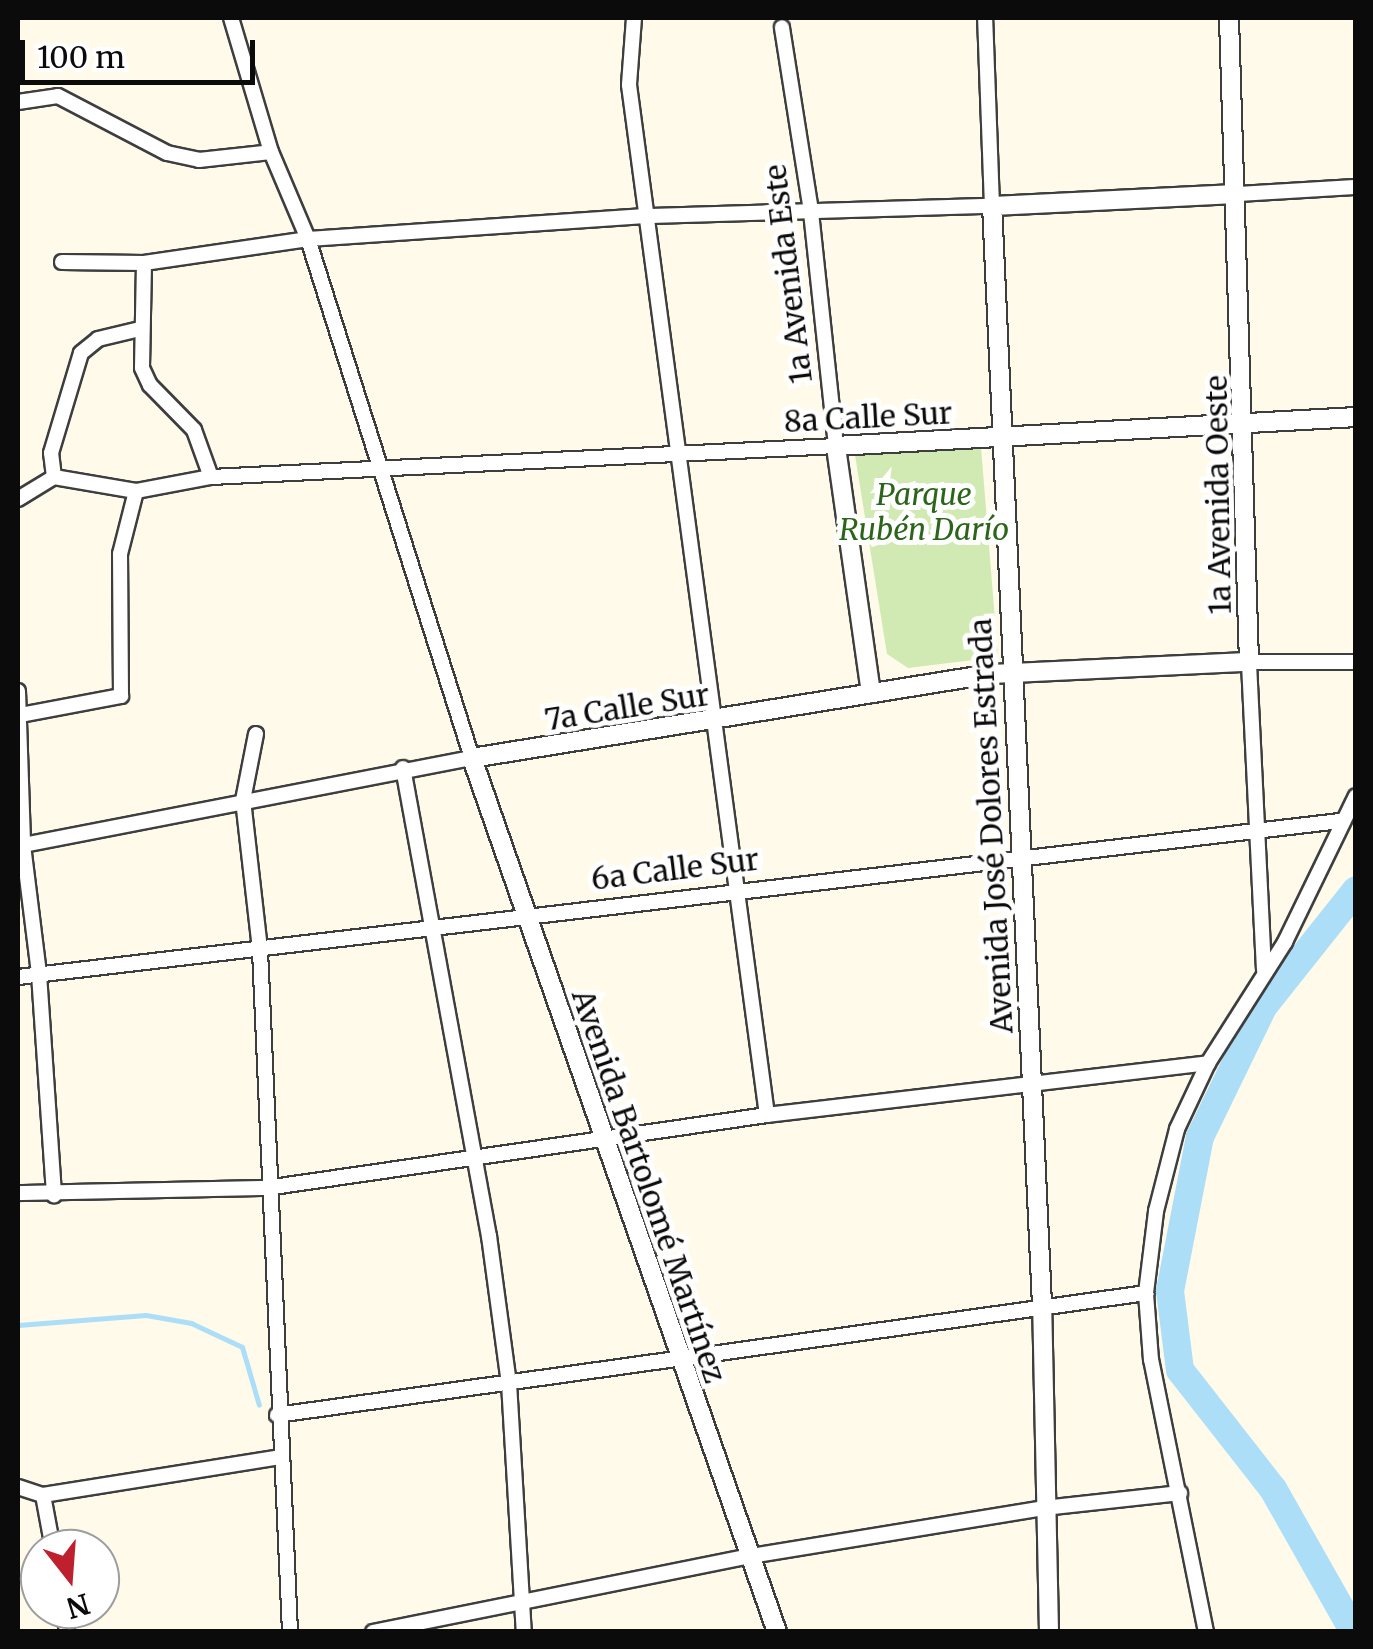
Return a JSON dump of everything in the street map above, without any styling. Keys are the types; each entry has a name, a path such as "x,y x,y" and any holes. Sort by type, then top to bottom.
{"street":[{"path":"231,18 272,152 308,239 472,758"},
{"path":"634,18 629,85 767,1115"},
{"name":"Avenida José Dolores Estrada","path":"985,18 1042,1305 1050,1632"},
{"name":"1a Avenida Oeste","path":"1229,18 1245,420 1254,830 1264,971"},
{"name":"1a Avenida Este","path":"782,27 811,211 836,446 870,693"},
{"path":"18,90 34,98"},
{"path":"18,102 34,98 76,102 166,153 199,160 272,152"},
{"path":"62,262 144,263 308,239 649,216 992,206 1356,187"},
{"path":"144,263 140,329 150,386 194,430 211,477"},
{"path":"54,477 51,453 81,354 98,339 140,329"},
{"name":"8a Calle Sur","path":"136,491 211,477 383,474 1245,420 1356,418"},
{"path":"18,500 54,477 136,491 120,554 121,696 20,714"},
{"path":"1250,662 1356,662"},
{"name":"7a Calle Sur","path":"20,845 403,768 714,722 1011,672 1250,662"},
{"path":"18,691 20,845 39,974 54,1196"},
{"path":"256,734 243,800 260,950 266,1188 290,1632"},
{"name":"Avenida Bartolomé Martínez","path":"472,758 777,1632"},
{"path":"403,768 476,1158 509,1382 524,1632"},
{"path":"1204,1631 1180,1493 1150,1360 1146,1294 1156,1211 1173,1145 1208,1063 1285,942 1340,821 1356,796"},
{"name":"6a Calle Sur","path":"18,977 260,950 434,924 1340,821"},
{"path":"18,1193 54,1196 266,1188 767,1115 1208,1063"},
{"path":"278,1415 1042,1305 1146,1294"},
{"path":"18,1487 44,1495 280,1457"},
{"path":"373,1632 523,1605 751,1556 1044,1508 1180,1493"},
{"path":"44,1495 50,1529"}],"green space":[{"name":"Parque Rubén Darío","path":"981,447 998,657 908,668 887,654 855,455"}],"waterway":[{"path":"1354,1632 1273,1489 1180,1370 1170,1291 1200,1137 1263,1007 1356,890"},
{"path":"1157,1292 1170,1291"},
{"path":"18,1325 146,1315 191,1323 242,1347 259,1405"}]}
